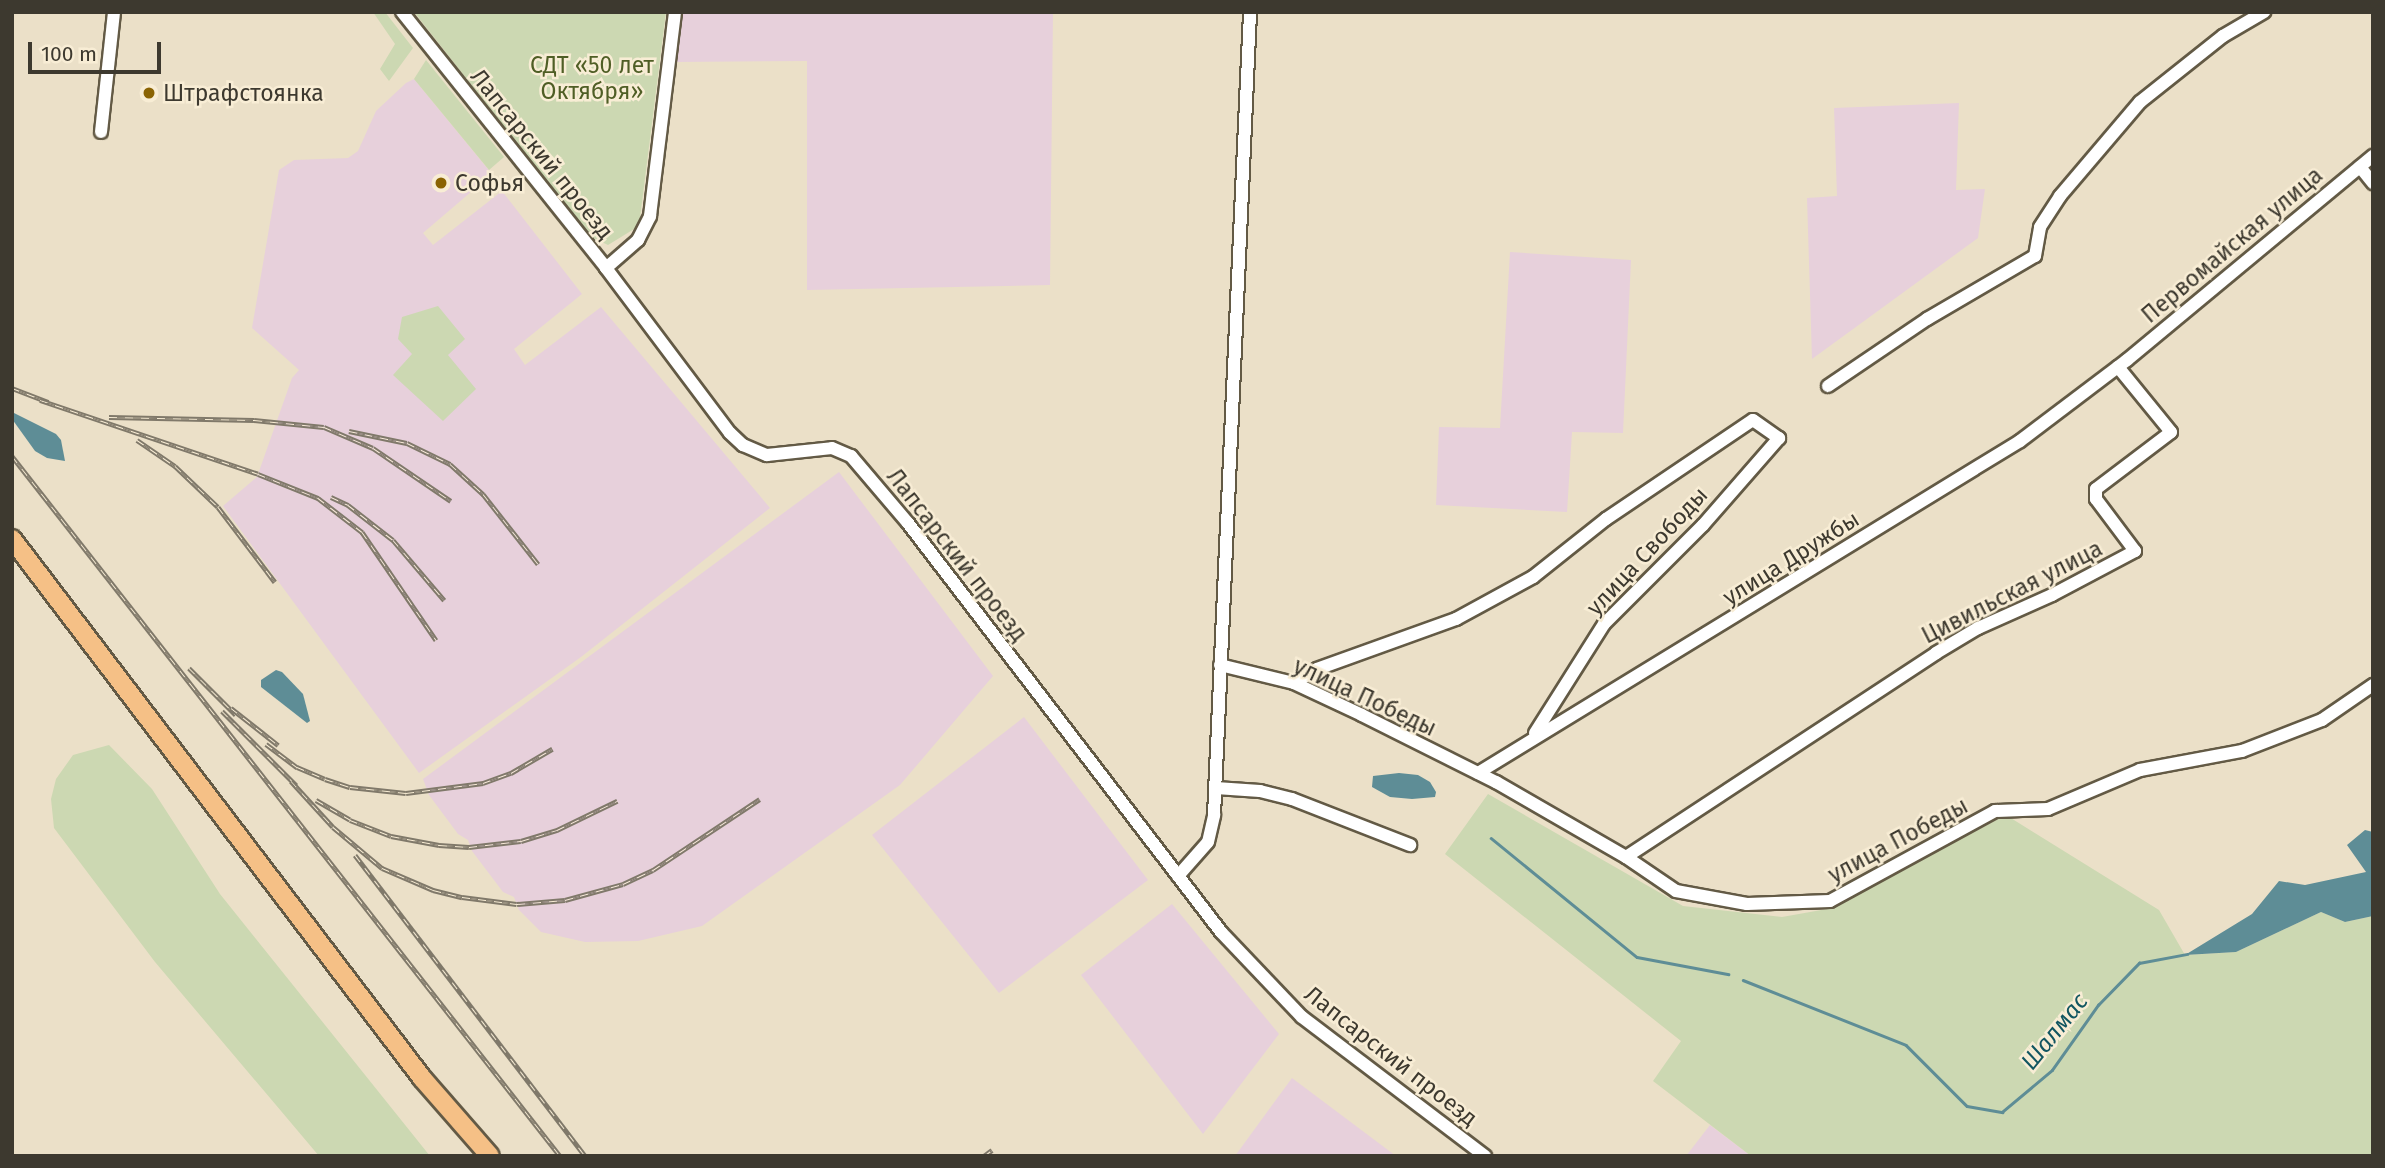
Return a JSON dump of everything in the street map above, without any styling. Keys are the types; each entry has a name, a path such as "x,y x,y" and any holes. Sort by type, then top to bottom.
{"highway":[{"path":"12,539 19,556 422,1078 490,1156"}],"street":[{"path":"101,132 114,12"},
{"name":"Лапсарский проезд","path":"402,12 606,268 730,433 743,445 767,455 832,448 851,456 908,523 1221,932 1302,1017 1485,1156"},
{"path":"606,268 638,240 650,216 675,12"},
{"path":"1178,876 1208,842 1216,788 1250,12"},
{"path":"1828,386 1927,319 2035,256 2040,227 2060,196 2140,102 2222,36 2264,12"},
{"name":"Первомайская улица","path":"2118,367 2373,156"},
{"path":"2360,167 2373,183"},
{"name":"улица Дружбы","path":"1478,773 1533,737 1748,611 2020,441 2118,367"},
{"name":"Цивильская улица","path":"1626,857 1936,653 1978,628 2135,551 2096,499 2096,489 2171,432 2118,367"},
{"name":"улица Свободы","path":"1294,683 1317,669 1456,619 1533,577 1606,519 1753,421 1779,438 1703,525 1604,624 1533,737"},
{"name":"улица Победы","path":"1220,665 1294,683 1478,773 1626,857 1676,891 1747,904 1830,901 1996,811 2048,809 2140,770 2242,751 2322,720 2373,685"},
{"path":"1216,788 1260,792 1292,799 1410,845"}],"shaded area":[{"path":"683,12 1053,12 1050,285 807,290 807,61 677,62"},
{"path":"414,79 492,174 423,233 433,245 502,191 582,294 514,349 525,365 601,307 770,508 581,657 419,773 223,506 257,477 292,378 299,370 252,328 279,170 294,160 348,158 358,151 376,111"},
{"path":"1959,103 1956,190 1985,189 1978,238 1812,359 1807,198 1837,196 1834,108"},
{"path":"1510,252 1631,260 1623,433 1572,432 1567,512 1436,505 1439,427 1500,428"},
{"path":"839,472 993,676 900,785 702,926 638,941 585,942 541,932 519,910 514,897 503,892 472,851 468,840 458,834 429,795 423,779"},
{"path":"1024,717 1148,880 999,993 872,835"},
{"path":"1172,904 1279,1034 1203,1134 1081,975"},
{"path":"1292,1078 1396,1156 1235,1156"},
{"path":"1710,1125 1751,1156 1686,1156"}],"green space":[{"path":"373,12 385,12 413,48 389,81 380,69 395,44"},
{"name":"СДТ «50 лет Октября»","path":"414,12 666,12 639,226 608,245 591,237"},
{"path":"426,60 504,157 489,170 414,79"},
{"path":"438,306 465,339 448,355 476,389 443,421 393,375 412,354 398,339 402,317"},
{"path":"109,745 152,789 220,894 430,1156 319,1156 155,962 54,828 51,799 56,779 73,755"},
{"path":"1488,794 1683,906 1782,917 1827,909 2006,815 2159,910 2185,955 2236,952 2321,912 2345,922 2373,916 2373,1156 1751,1156 1653,1081 1681,1041 1445,854"}],"water":[{"path":"14,413 56,434 61,440 65,461 47,458 35,451 12,419"},
{"path":"276,670 282,672 303,694 310,721 307,723 261,687 261,680"},
{"path":"1399,773 1418,775 1430,782 1436,792 1435,797 1390,797 1372,787 1373,776"},
{"path":"2365,830 2373,832 2373,916 2345,922 2321,912 2236,952 2185,955 2252,914 2279,881 2305,885 2366,872 2347,845"}],"waterway":[{"name":"Шалмас","path":"1491,838 1637,957 1728,974"},
{"name":"Шалмас","path":"1743,980 1906,1045 1967,1106 2002,1112 2052,1070 2098,1005 2139,963 2187,954"}],"railway":[{"path":"12,388 48,402"},
{"path":"40,400 258,474 318,498 362,532 436,640"},
{"path":"109,417 254,420 324,427 373,448 451,501"},
{"path":"349,431 407,443 450,464 483,494 538,564"},
{"path":"137,440 175,466 218,507 275,582"},
{"path":"12,456 560,1156"},
{"path":"331,497 348,505 393,540 444,600"},
{"path":"189,668 236,715"},
{"path":"231,708 278,745"},
{"path":"222,711 296,785"},
{"path":"266,744 297,767 325,779 350,787 406,793 483,783 511,773 552,749"},
{"path":"291,781 333,827 382,868 433,890 462,897 517,904 565,900 623,884 653,870 760,799"},
{"path":"316,800 350,820 391,836 439,845 469,847 521,841 557,830 617,801"},
{"path":"355,855 585,1156"},
{"path":"984,1156 992,1150"}],"place":[{"name":"Штрафстоянка","path":"149,93"},
{"name":"Софья","path":"441,183"}]}
